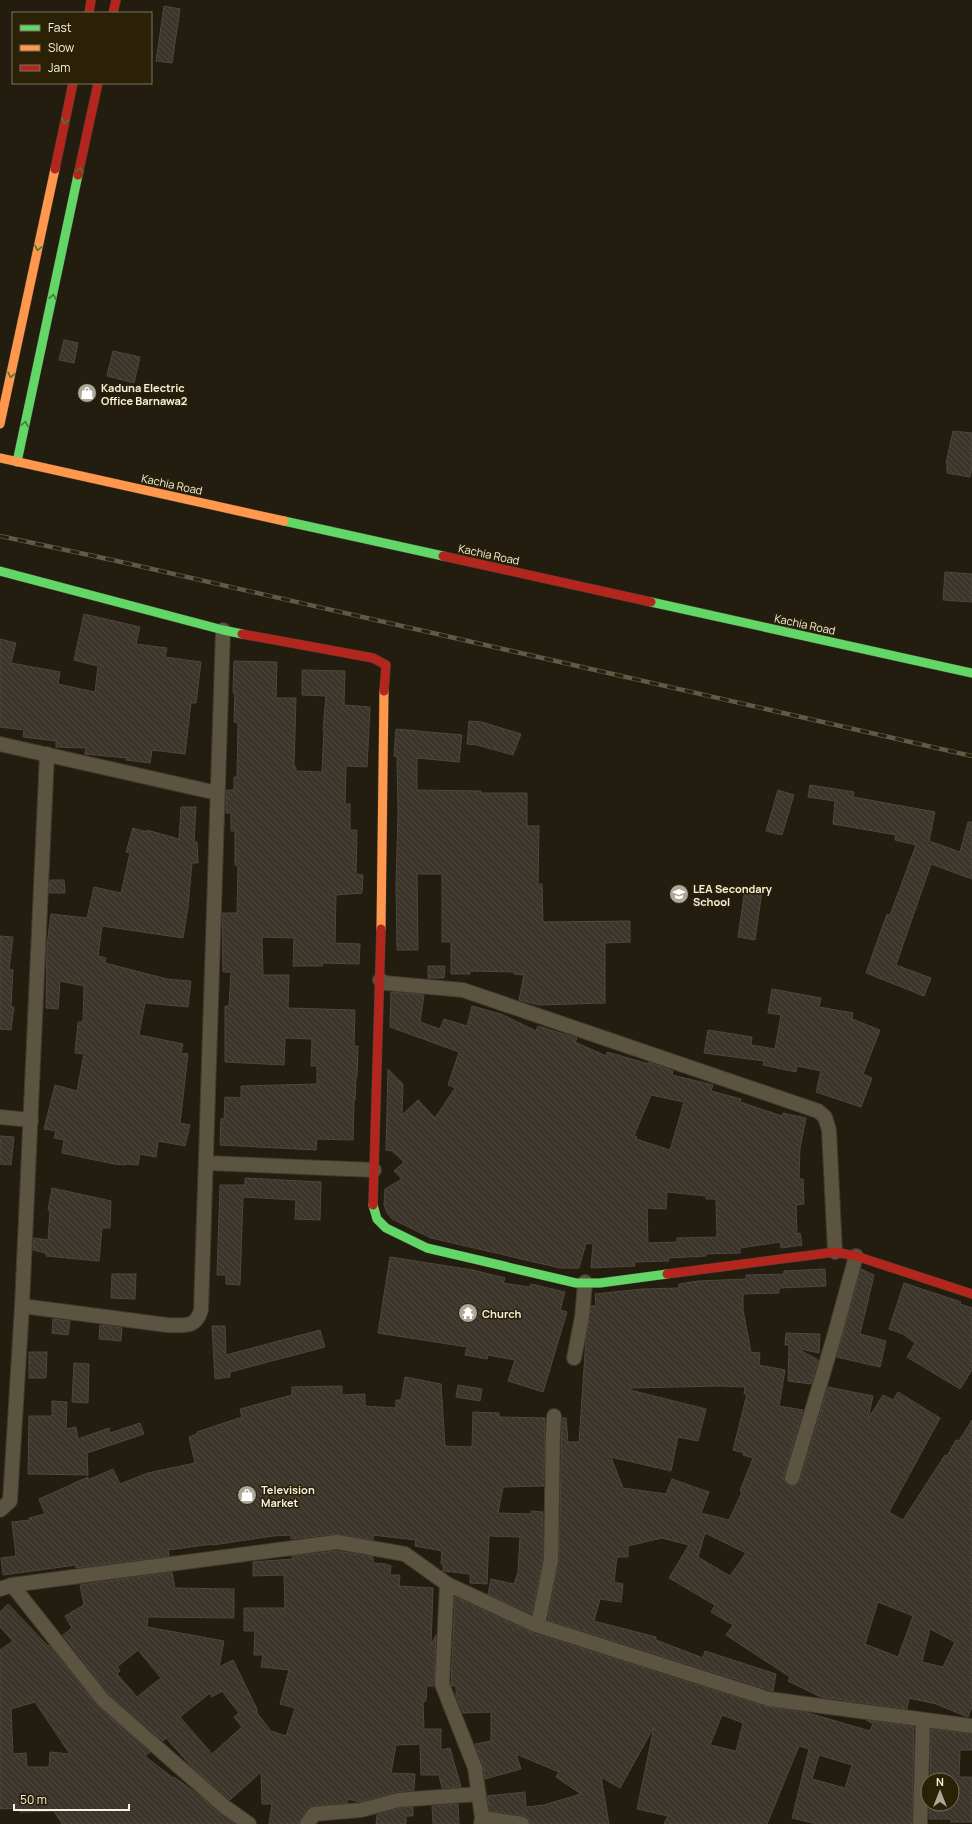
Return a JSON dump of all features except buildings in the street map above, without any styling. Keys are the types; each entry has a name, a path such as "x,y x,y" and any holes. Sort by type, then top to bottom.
{"street":[{"path":"88,12 91,0"},
{"path":"113,12 116,0"},
{"path":"0,424 74,84"},
{"path":"17,462 98,84"},
{"name":"Kachia Road","path":"0,458 972,673"},
{"path":"0,571 224,630 373,658 386,665 384,681 380,980 373,1208 377,1219 386,1228 427,1248 576,1283 600,1283 835,1252 856,1256 972,1294"},
{"path":"22,1306 166,1324 190,1325 199,1318 201,1310 217,793 224,630"},
{"path":"0,744 217,793"},
{"path":"0,1510 10,1501 22,1306 47,754"},
{"path":"380,980 385,982 462,990 818,1111 825,1117 828,1130 835,1252"},
{"path":"0,1117 30,1120"},
{"path":"206,1163 374,1170"},
{"path":"792,1478 834,1337 856,1256"},
{"path":"574,1358 582,1317 585,1282"},
{"path":"538,1625 551,1560 554,1416"},
{"path":"6,1587 337,1542 405,1554 447,1584 538,1625 769,1699 972,1726"},
{"path":"447,1584 442,1684 475,1768 482,1821 522,1824"},
{"path":"6,1587 103,1700 219,1802 249,1824"},
{"path":"920,1824 923,1720"},
{"path":"307,1824 314,1814 361,1810 399,1800 479,1794"}],"railway":[{"path":"0,536 117,561 972,756"}],"traffic: fast":[{"path":"17,462 78,175"},
{"path":"284,521 443,556"},
{"path":"0,571 242,634"},
{"path":"651,602 972,673"},
{"path":"373,1205 377,1219 386,1228 427,1248 576,1283 600,1283 667,1274"}],"traffic: slow":[{"path":"0,424 55,169"},
{"path":"0,458 284,521"},
{"path":"381,929 384,691"}],"traffic: jam":[{"path":"89,12 91,0"},
{"path":"113,12 116,0"},
{"path":"55,169 73,84"},
{"path":"78,175 98,84"},
{"path":"443,556 651,602"},
{"path":"242,634 373,658 386,665 384,691"},
{"path":"373,1205 381,929"},
{"path":"667,1274 835,1252 856,1256 972,1294"}],"place":[{"name":"Kaduna Electric Office Barnawa2","path":"87,393"},
{"name":"LEA Secondary School","path":"679,894"},
{"name":"Church","path":"468,1313"},
{"name":"Television Market","path":"247,1495"}]}
